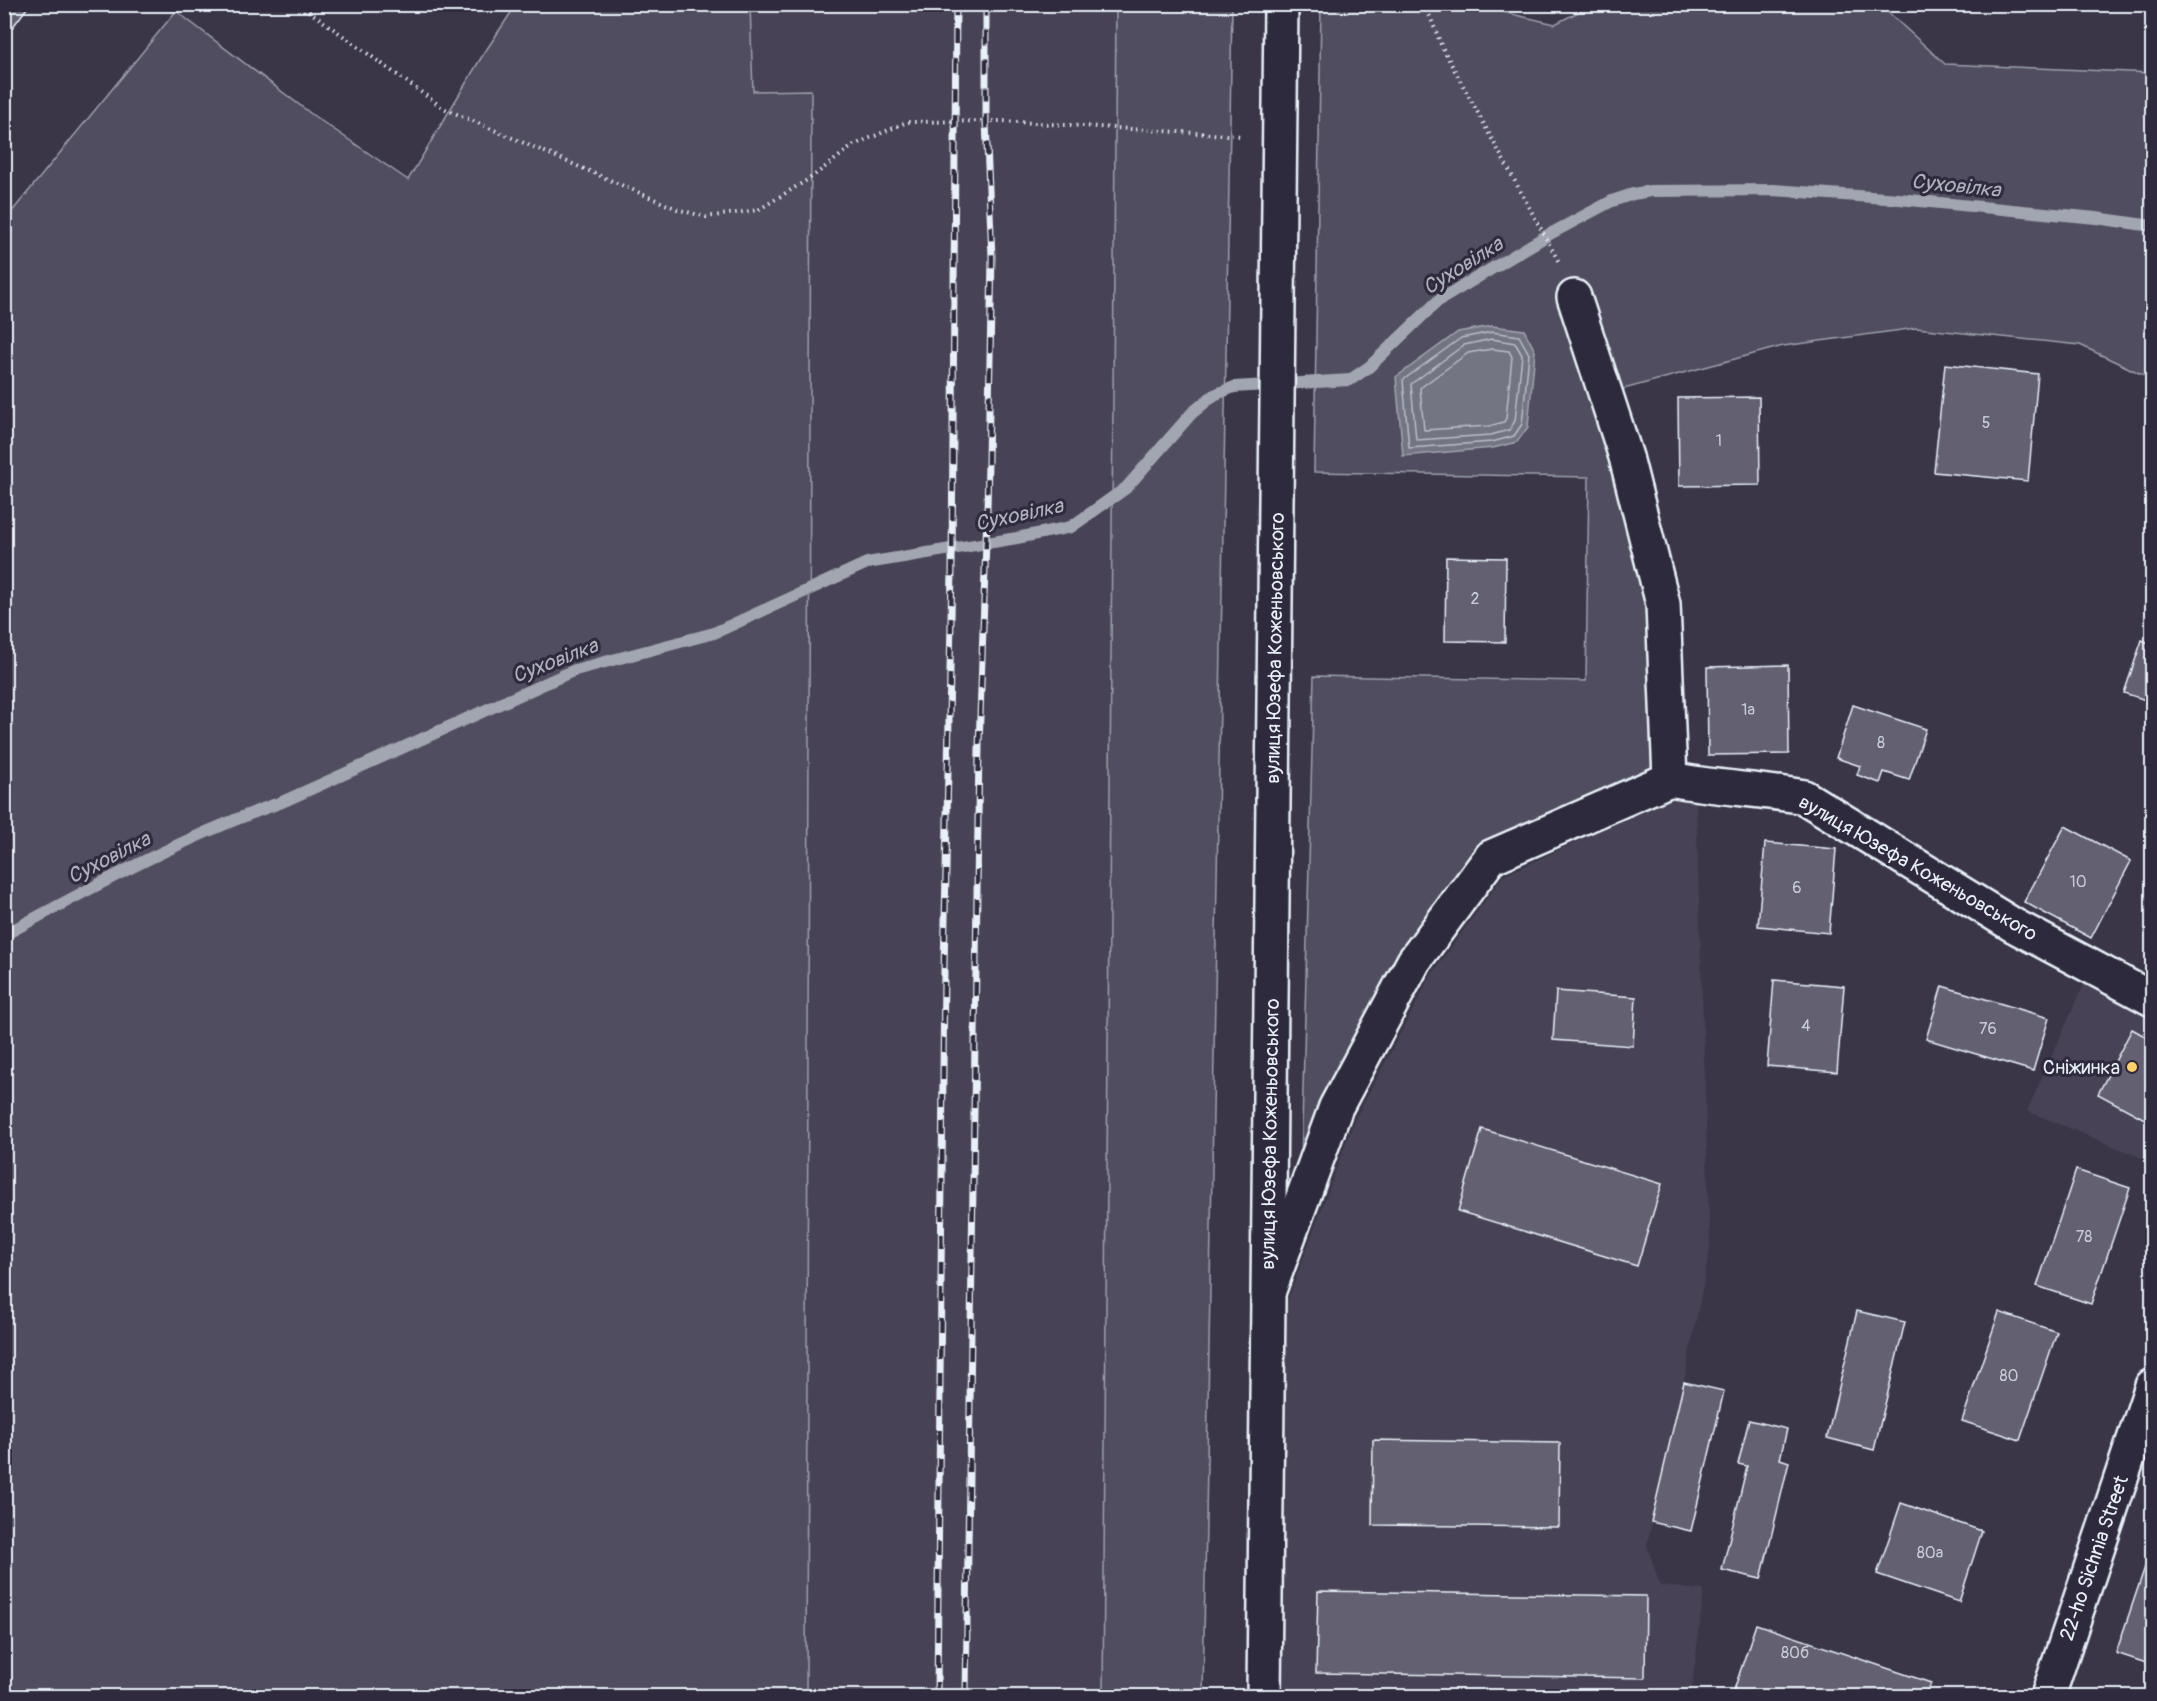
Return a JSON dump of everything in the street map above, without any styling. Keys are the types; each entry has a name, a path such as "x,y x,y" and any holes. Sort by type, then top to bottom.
{"main road":[{"name":"вулиця Юзефа Коженьовського","path":"1264,1696 1281,4"},
{"path":"1574,297 1626,457 1664,604 1670,779"},
{"name":"вулиця Юзефа Коженьовського","path":"1268,1292 1336,1107 1414,961 1491,857 1670,779 1804,797 2013,925 2152,999"},
{"name":"22-ho Sichnia Street","path":"2048,1696 2152,1386"}],"path":[{"path":"299,4 443,108 677,209 706,217 758,210 812,177 854,145 907,122 1003,121 1280,138"},
{"path":"1425,4 1442,47 1551,247"}],"shaded area":[{"path":"516,5 750,5 753,91 811,90 806,1696 5,1696 5,220 176,11 314,116 408,180 481,58"},
{"path":"750,5 1116,5 1103,1696 806,1696 811,91 753,91"},
{"path":"1116,5 1232,5 1203,1696 1103,1696"},
{"path":"1321,5 1485,5 1490,9 1555,24 1592,5 1880,5 1945,64 2152,73 2152,379 2080,345 1916,328 1783,346 1605,394 1663,604 1669,769 1489,846 1301,1165 1314,676 1586,681 1589,477 1314,472"},
{"path":"1674,797 1696,801 1710,1249 1684,1382 1647,1545 1660,1586 1704,1590 1691,1696 1279,1696 1285,1307 1355,1119 1432,974 1503,876"},
{"path":"2084,984 2152,1020 2152,1162 2027,1111"}],"water":[{"path":"1492,326 1524,330 1535,351 1528,427 1517,442 1493,448 1403,456 1396,377 1458,332"}],"building":[{"path":"4,4 30,4 9,32 4,29"},
{"path":"1945,364 2038,374 2028,481 1934,472"},
{"path":"1759,397 1760,485 1679,486 1678,398"},
{"path":"1446,557 1506,558 1505,642 1445,641"},
{"path":"2142,640 2152,644 2152,702 2124,693"},
{"path":"1788,665 1789,754 1708,755 1707,667"},
{"path":"1853,705 1926,729 1909,780 1884,772 1880,783 1857,775 1860,766 1836,758"},
{"path":"2065,826 2131,861 2091,938 2024,902"},
{"path":"1765,843 1836,849 1829,933 1758,926"},
{"path":"1774,980 1844,986 1837,1072 1767,1066"},
{"path":"1942,986 2049,1018 2033,1071 1926,1039"},
{"path":"1556,991 1636,997 1633,1046 1553,1040"},
{"name":"Сніжинка","path":"2132,1029 2152,1040 2152,1123 2098,1094"},
{"path":"1482,1129 1662,1184 1637,1266 1458,1211"},
{"path":"2076,1170 2130,1188 2091,1304 2037,1286"},
{"path":"1857,1311 1905,1322 1874,1450 1827,1438"},
{"path":"1999,1312 2057,1332 2020,1440 1962,1421"},
{"path":"1684,1382 1724,1391 1691,1531 1651,1522"},
{"path":"1749,1420 1787,1429 1780,1459 1789,1462 1761,1579 1722,1570 1747,1466 1738,1464"},
{"path":"1373,1440 1560,1443 1559,1527 1372,1525"},
{"path":"1901,1503 1982,1531 1959,1602 1877,1574"},
{"path":"2152,1546 2152,1665 2116,1653"},
{"path":"1318,1591 1646,1596 1645,1678 1316,1673"},
{"path":"1756,1624 1931,1683 1926,1696 1732,1696"}],"waterway":[{"name":"Суховілка","path":"4,935 175,846 282,802 575,670 714,633 867,563 1071,527 1126,488 1192,413 1214,395 1234,387 1350,380 1369,367 1438,301 1548,235 1612,201 1633,194 1651,191 1774,190 1899,199 2096,218 2152,226"}],"railway":[{"path":"937,1696 944,970 952,570 956,4"},
{"path":"966,1696 979,746 992,257 986,122 986,4"}],"place":[{"name":"Сніжинка","path":"2132,1067"}]}
